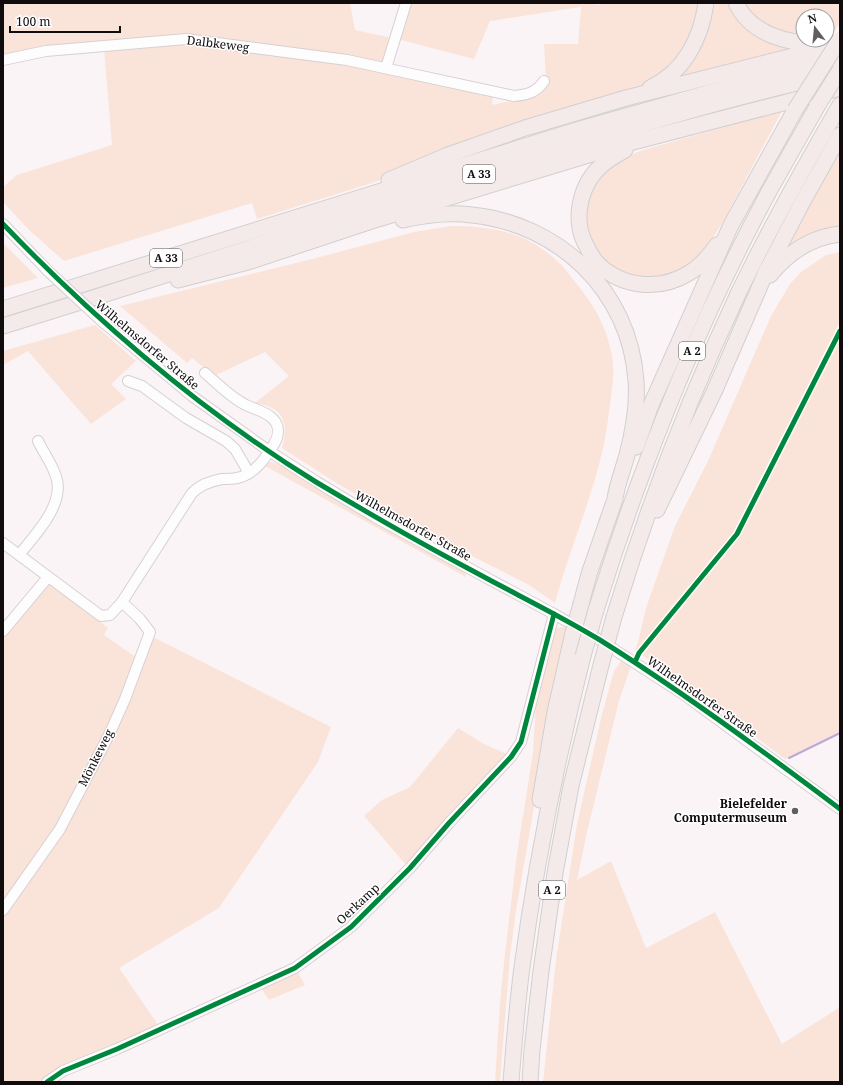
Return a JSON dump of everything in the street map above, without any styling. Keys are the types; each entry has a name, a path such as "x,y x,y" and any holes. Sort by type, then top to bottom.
{"highway":[{"path":"626,98 658,84 675,70 688,56 698,38 704,18 706,3"},
{"path":"736,3 746,18 768,35 797,42 814,44 840,40"},
{"path":"538,860 536,822 555,712 569,649 589,574 615,499 621,487 651,405 731,225 795,110 840,40"},
{"path":"328,208 448,155 526,128 626,98 840,44"},
{"name":"A 33","path":"3,309 580,128 740,84 840,59"},
{"name":"A 33","path":"3,326 368,209 584,142 743,97 840,72"},
{"name":"A 2","path":"511,1082 522,969 538,860 558,762 583,656 616,547 645,465 701,330 721,286 766,196 818,105 840,72"},
{"path":"122,289 147,286 202,275 248,262 378,219 603,151 840,88"},
{"name":"A 2","path":"530,1082 541,971 555,873 571,786 601,665 636,545 690,402 736,300 783,205 840,105"},
{"path":"636,545 661,503 691,441 766,272 840,136"},
{"path":"647,140 612,157 600,166 590,179 585,189 579,212 580,225 588,250 597,263 609,273 620,279 635,284 661,284 674,281 689,273 711,254 731,225"},
{"path":"335,234 421,217 453,214 471,215 497,219 523,227 550,240 578,261 604,290 614,307 629,342 634,362 636,408 627,455 617,487 615,499"},
{"path":"757,294 782,261 793,253 817,239 840,234"}],"street":[{"path":"386,68 406,3"},
{"name":"Dalbkeweg","path":"3,60 46,51 186,39 347,60 514,96 531,93 537,90 544,81"},
{"name":"Wilhelmsdorfer Straße","path":"3,224 48,271 104,323 192,396 269,452 375,517 598,639 683,694 840,809"},
{"path":"3,542 101,616 110,615 122,602 192,493 196,489 211,482 221,479 236,478 249,473 260,465 278,438 278,428 274,420 265,412 246,406 205,374"},
{"path":"128,382 142,386 186,418 226,441 235,450 249,473"},
{"path":"19,555 49,516 58,493 57,482 53,470 38,441"},
{"path":"3,632 48,577"},
{"name":"Mönkeweg","path":"3,910 60,828 109,734 127,692 150,632 140,619 122,602"},
{"name":"Oerkamp","path":"47,1082 63,1071 117,1049 295,968 351,927 410,868 449,823 512,758 521,742 554,614"}],"shaded area":[{"path":"3,3 350,3 355,30 392,38 384,64 186,35 3,57"},
{"path":"408,3 595,3 597,5 608,3 701,3 689,46 652,82 369,184 257,219 252,203 64,261 29,230 3,202 3,187 17,175 112,145 104,49 184,42 343,63 493,94 492,105 515,100 546,80 544,44 578,44 581,7 490,21 474,59 397,39"},
{"path":"712,3 731,3 795,42 795,48 804,48 675,80 691,65 695,59 702,44 710,19"},
{"path":"743,3 840,3 840,23 835,30 835,8 795,8 795,37 781,34 750,14"},
{"path":"782,111 724,220 711,241 693,262 676,273 658,277 640,278 622,273 607,263 592,245 588,230 586,211 593,188 604,171 619,159 643,150"},
{"path":"839,153 840,229 781,252"},
{"path":"451,226 494,229 521,237 545,251 563,266 585,295 602,323 610,345 613,362 613,380 603,449 555,603 529,585 456,548 445,545 338,484 282,448 285,431 282,418 278,412 272,408 255,403 289,376 265,352 214,376 192,358 187,363 120,306 312,259 414,232"},
{"path":"3,243 38,278 3,288"},
{"path":"840,252 840,322 733,533 637,651 635,650 646,608 675,526 708,461 771,316 790,284 801,272 826,255"},
{"path":"95,325 136,361 111,384 126,399 91,424 28,351 3,365 3,351"},
{"path":"840,337 840,732 785,759 687,686 642,655 739,536"},
{"path":"270,462 286,469 315,488 408,541 465,571 466,577 265,466"},
{"path":"48,583 108,628 104,635 137,658 105,733 58,827 3,904 3,637"},
{"path":"557,628 567,628 547,712 537,789 516,911 510,956 500,1082 495,1082 505,953 517,854 533,753 536,700 553,632"},
{"path":"155,638 331,727 318,762 219,908 119,968 159,1026 60,1070 41,1082 3,1082 3,917 62,831 153,639"},
{"path":"622,660 631,666 619,701 587,832 577,880 611,861 646,948 715,912 782,1044 840,1007 840,1082 543,1082 556,960 577,824 602,714 614,671"},
{"path":"458,728 484,744 507,754 407,866 364,816 382,800 410,787"},
{"path":"297,971 305,985 269,1000 261,988"}],"waterway":[{"path":"789,758 840,733"}],"cycle path":[{"path":"3,224 75,296 113,330 191,395 273,455 316,482 433,550 553,613 600,640 662,680 722,722 840,809"},
{"path":"635,662 639,653 737,534 840,331"},
{"path":"47,1082 63,1071 117,1049 295,968 351,927 410,868 449,823 511,757 521,742 554,614"}],"place":[{"name":"Bielefelder Computermuseum","path":"795,811"}]}
